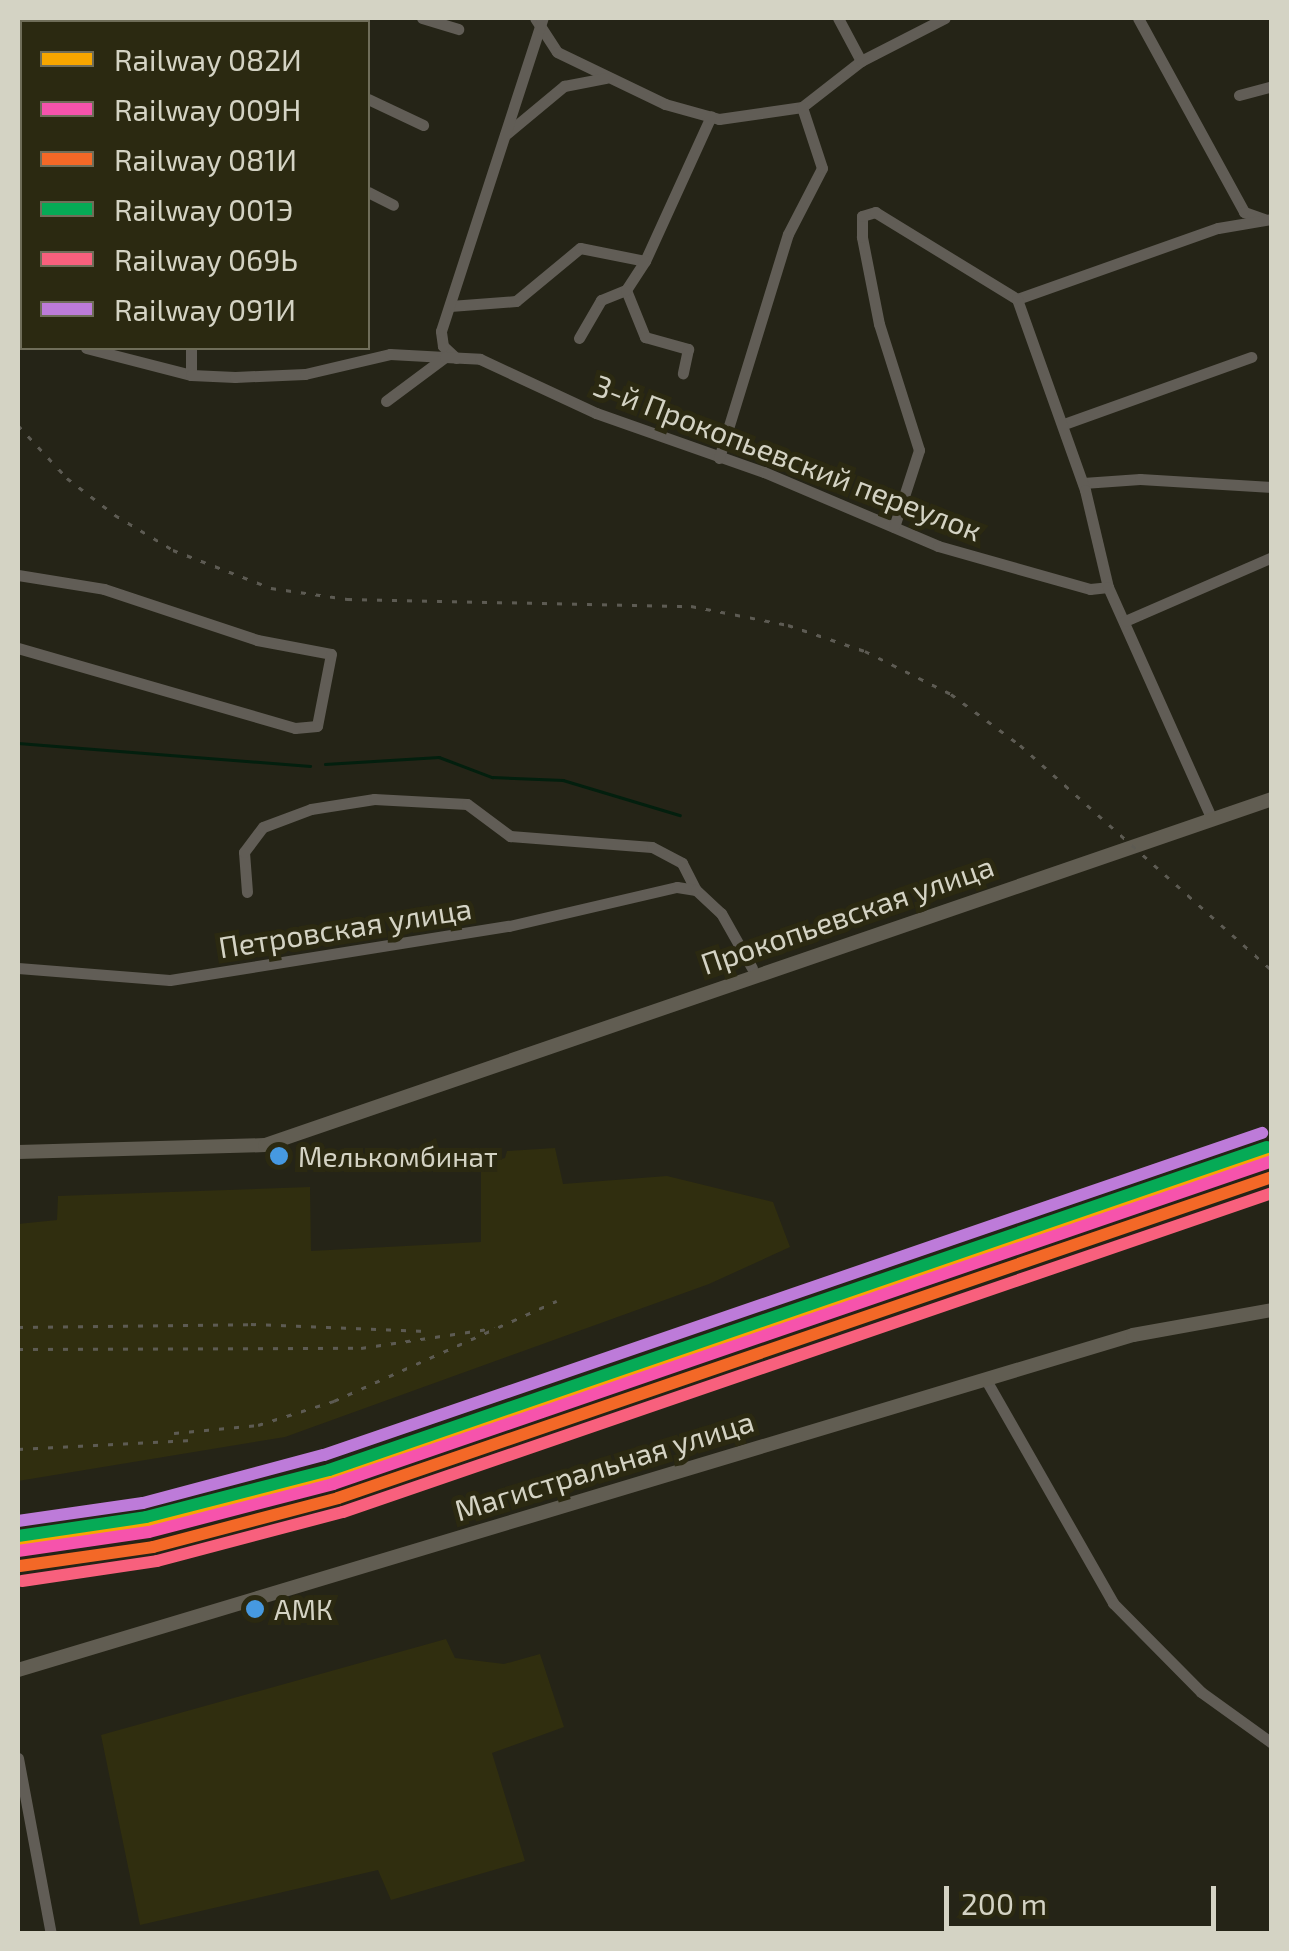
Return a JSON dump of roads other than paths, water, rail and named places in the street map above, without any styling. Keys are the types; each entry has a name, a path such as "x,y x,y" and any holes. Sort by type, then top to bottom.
{"main road":[{"name":"Прокопьевская улица","path":"18,1152 264,1144 443,1087 1272,799"},
{"name":"Магистральная улица","path":"18,1670 1133,1335 1272,1310"}],"street":[{"path":"422,18 458,29"},
{"path":"838,18 861,62"},
{"path":"540,21 557,52 606,78 710,116 802,107 861,62 945,18"},
{"path":"1138,18 1244,212 1270,220"},
{"path":"386,400 450,358 443,346 450,306 540,21"},
{"path":"502,138 564,86 606,78"},
{"path":"1239,94 1272,86"},
{"path":"370,100 424,124"},
{"path":"719,458 788,234 822,168 802,107"},
{"path":"579,338 601,300 626,290 645,260 710,116"},
{"path":"370,193 393,205"},
{"path":"894,527 919,450 879,324 862,216 874,212 896,220 1017,299 1084,484 1108,586 1212,819"},
{"path":"1017,299 1218,228 1270,220"},
{"path":"450,306 516,300 580,248 645,260"},
{"path":"626,290 645,336 688,349 684,373"},
{"name":"3-й Прокопьевский переулок","path":"94,350 191,375 305,374 390,354 450,358 509,370 596,413 894,527 1090,589 1108,586"},
{"path":"191,350 191,375"},
{"path":"1064,424 1250,356"},
{"path":"1084,484 1140,479 1272,487"},
{"path":"1125,620 1272,558"},
{"path":"18,575 104,590 256,640 331,654 317,726 295,728 18,648"},
{"path":"246,892 244,852 262,827 310,809 374,799 467,804 510,836 652,847 682,863 696,890 722,913 752,968"},
{"name":"Петровская улица","path":"18,968 170,980 510,926 677,887 696,890"},
{"path":"986,1380 1113,1603 1200,1692 1272,1743"},
{"path":"18,1758 51,1934"}],"waterway":[{"path":"18,743 310,766"},
{"path":"325,764 439,757 492,777 563,780 680,815"}],"railway":[{"path":"18,425 67,478 115,515 173,550 271,588 347,599 691,606 788,625 865,651 951,694 1020,745 1272,970"},
{"path":"174,1433 258,1425 334,1401 557,1301"},
{"path":"18,1327 251,1324 426,1331"},
{"path":"18,1349 361,1348 495,1328"},
{"path":"18,1449 192,1440"}],"rail line":[{"name":"091И","path":"18,1521 143,1503 324,1455 1262,1133"},
{"name":"001Э","path":"18,1536 146,1517 329,1470 1267,1147"},
{"name":"082И","path":"18,1543 147,1524 330,1477 1272,1153"},
{"name":"009Н","path":"18,1551 149,1532 333,1484 1272,1161"},
{"name":"081И","path":"20,1566 153,1547 338,1498 1272,1177"},
{"name":"069Ь","path":"22,1581 157,1561 343,1512 1272,1193"}],"place":[{"name":"Мелькомбинат","path":"279,1156"},
{"name":"АМК","path":"255,1609"}]}
